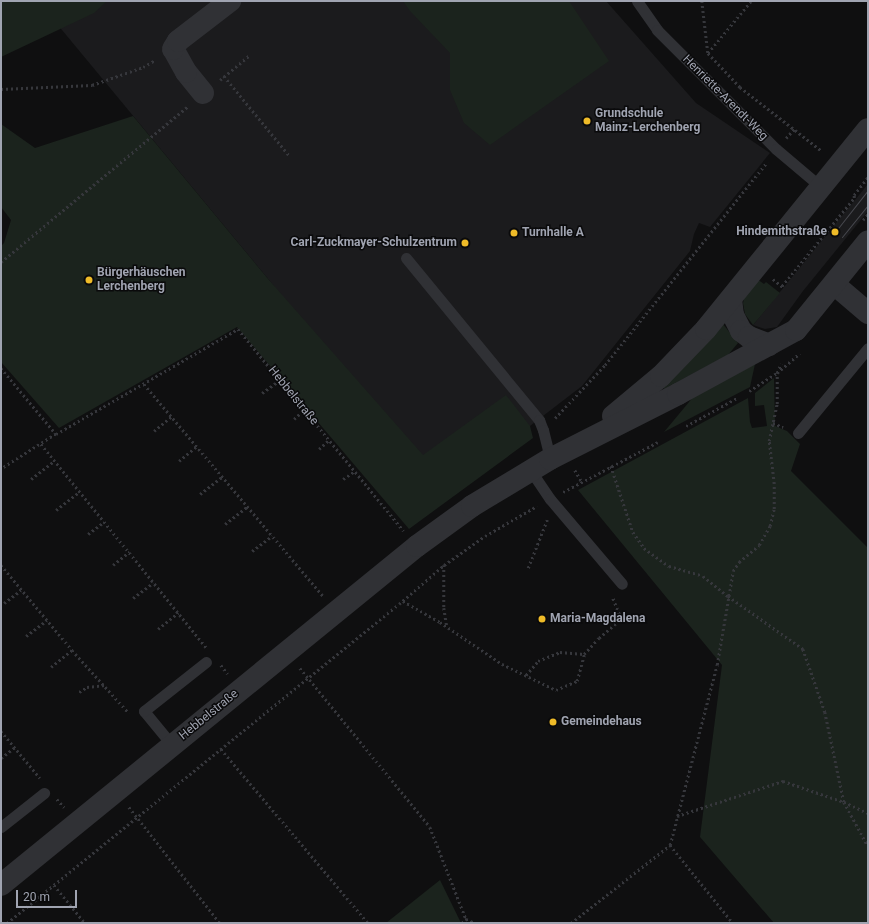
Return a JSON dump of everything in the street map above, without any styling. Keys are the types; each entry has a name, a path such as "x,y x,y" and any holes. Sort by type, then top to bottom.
{"street":[{"path":"203,93 186,72 173,50 178,41 230,1"},
{"path":"558,455 621,411 661,376 706,330 868,129"},
{"path":"558,455 796,330 868,241"},
{"path":"834,284 868,313"},
{"path":"731,299 734,315 741,331 750,338 770,345"},
{"name":"Hebbelstraße","path":"2,883 417,546 472,506 558,455"}],"lane":[{"name":"Henriette-Arendt-Weg","path":"638,1 657,30 776,149 821,187"},
{"path":"406,258 539,420 543,430 558,455"},
{"path":"798,433 868,348"},
{"path":"531,471 552,501 622,584"},
{"path":"172,745 144,711 206,662"},
{"path":"1,827 47,790"}],"path":[{"path":"702,1 708,53 740,87 823,152"},
{"path":"708,53 751,1"},
{"path":"1,89 92,85 143,67 173,50"},
{"path":"1,262 249,56"},
{"path":"224,76 289,155"},
{"path":"543,430 592,382 714,231 776,149 794,129"},
{"path":"778,283 783,287 854,198 854,195 868,177"},
{"name":"Hebbelstraße","path":"1,469 56,434 238,329 417,546"},
{"path":"1,368 56,434"},
{"path":"571,923 670,845 717,665 733,571 739,562 759,545 770,526 774,509 774,484 769,441 777,404 777,373"},
{"path":"262,393 280,380"},
{"path":"144,384 324,597"},
{"path":"686,426 737,398"},
{"path":"294,419 304,410"},
{"path":"154,430 172,416"},
{"path":"319,449 330,440"},
{"path":"7,923 307,677 403,601 444,565 485,536 552,501 611,466 658,442"},
{"path":"41,444 209,651"},
{"path":"179,461 197,446"},
{"path":"31,479 54,461"},
{"path":"611,466 633,532 644,548 670,566 703,576 728,596 803,649 825,712 844,802 868,846"},
{"path":"344,479 355,471"},
{"path":"200,494 222,477"},
{"path":"56,510 80,492"},
{"path":"528,568 552,501"},
{"path":"225,524 248,507"},
{"path":"88,534 104,522"},
{"path":"252,551 272,536"},
{"path":"113,565 129,552"},
{"path":"1,565 72,650 105,685 133,719 144,711"},
{"path":"444,565 444,608 447,627"},
{"path":"133,598 154,582"},
{"path":"403,601 447,627 502,664 556,690 577,682 584,654 621,619 611,592 622,584"},
{"path":"4,603 21,590"},
{"path":"158,629 178,613"},
{"path":"26,636 47,620"},
{"path":"51,668 72,650"},
{"path":"526,675 538,661 560,652 584,654"},
{"name":"Hebbelstraße","path":"218,661 230,677"},
{"path":"298,665 430,826 466,919 474,923"},
{"path":"79,692 87,687 105,685"},
{"path":"1,731 47,790 65,809"},
{"path":"1,758 14,747"},
{"path":"221,749 368,923"},
{"path":"677,816 783,781 844,802 868,813"},
{"path":"128,804 220,923"},
{"path":"670,845 733,923"},
{"path":"54,885 85,923"},
{"path":"462,923 466,919"}],"shaded area":[{"path":"1,1 107,1 94,13 1,57"},
{"name":"Carl-Zuckmayer-Schulzentrum","path":"38,1 606,1 696,103 770,153 710,227 699,223 694,234 690,251 582,386 530,426 488,423 422,477 269,280"},
{"path":"403,1 569,1 609,61 490,145 464,123 450,90 450,53 410,11"},
{"path":"133,116 269,280 423,455 506,395 530,426 533,438 409,529 237,327 59,428 1,362 1,246 4,243 11,220 1,207 1,124 35,148"},
{"path":"868,184 868,211 803,291 777,327 765,329 753,325"},
{"path":"757,279 764,284 766,282 780,293 753,325 745,314 743,303 745,295"},
{"path":"723,324 738,343 728,355 664,389 663,387"},
{"path":"755,364 750,387 664,432 694,396"},
{"path":"774,378 775,426 787,431 800,444 791,471 868,548 868,923 774,923 700,837 722,665 578,490 748,398 752,428 767,426 764,405 755,406 755,393"},
{"path":"440,880 461,923 386,923"}],"tram line":[{"path":"835,232 868,190"},
{"path":"842,237 868,205"}],"place":[{"name":"Grundschule Mainz-Lerchenberg","path":"587,121"},
{"name":"Hindemithstraße","path":"835,232"},
{"name":"Turnhalle A","path":"514,233"},
{"name":"Carl-Zuckmayer-Schulzentrum","path":"465,243"},
{"name":"Bürgerhäuschen Lerchenberg","path":"89,280"},
{"name":"Maria-Magdalena","path":"542,619"},
{"name":"Gemeindehaus","path":"553,722"}]}
